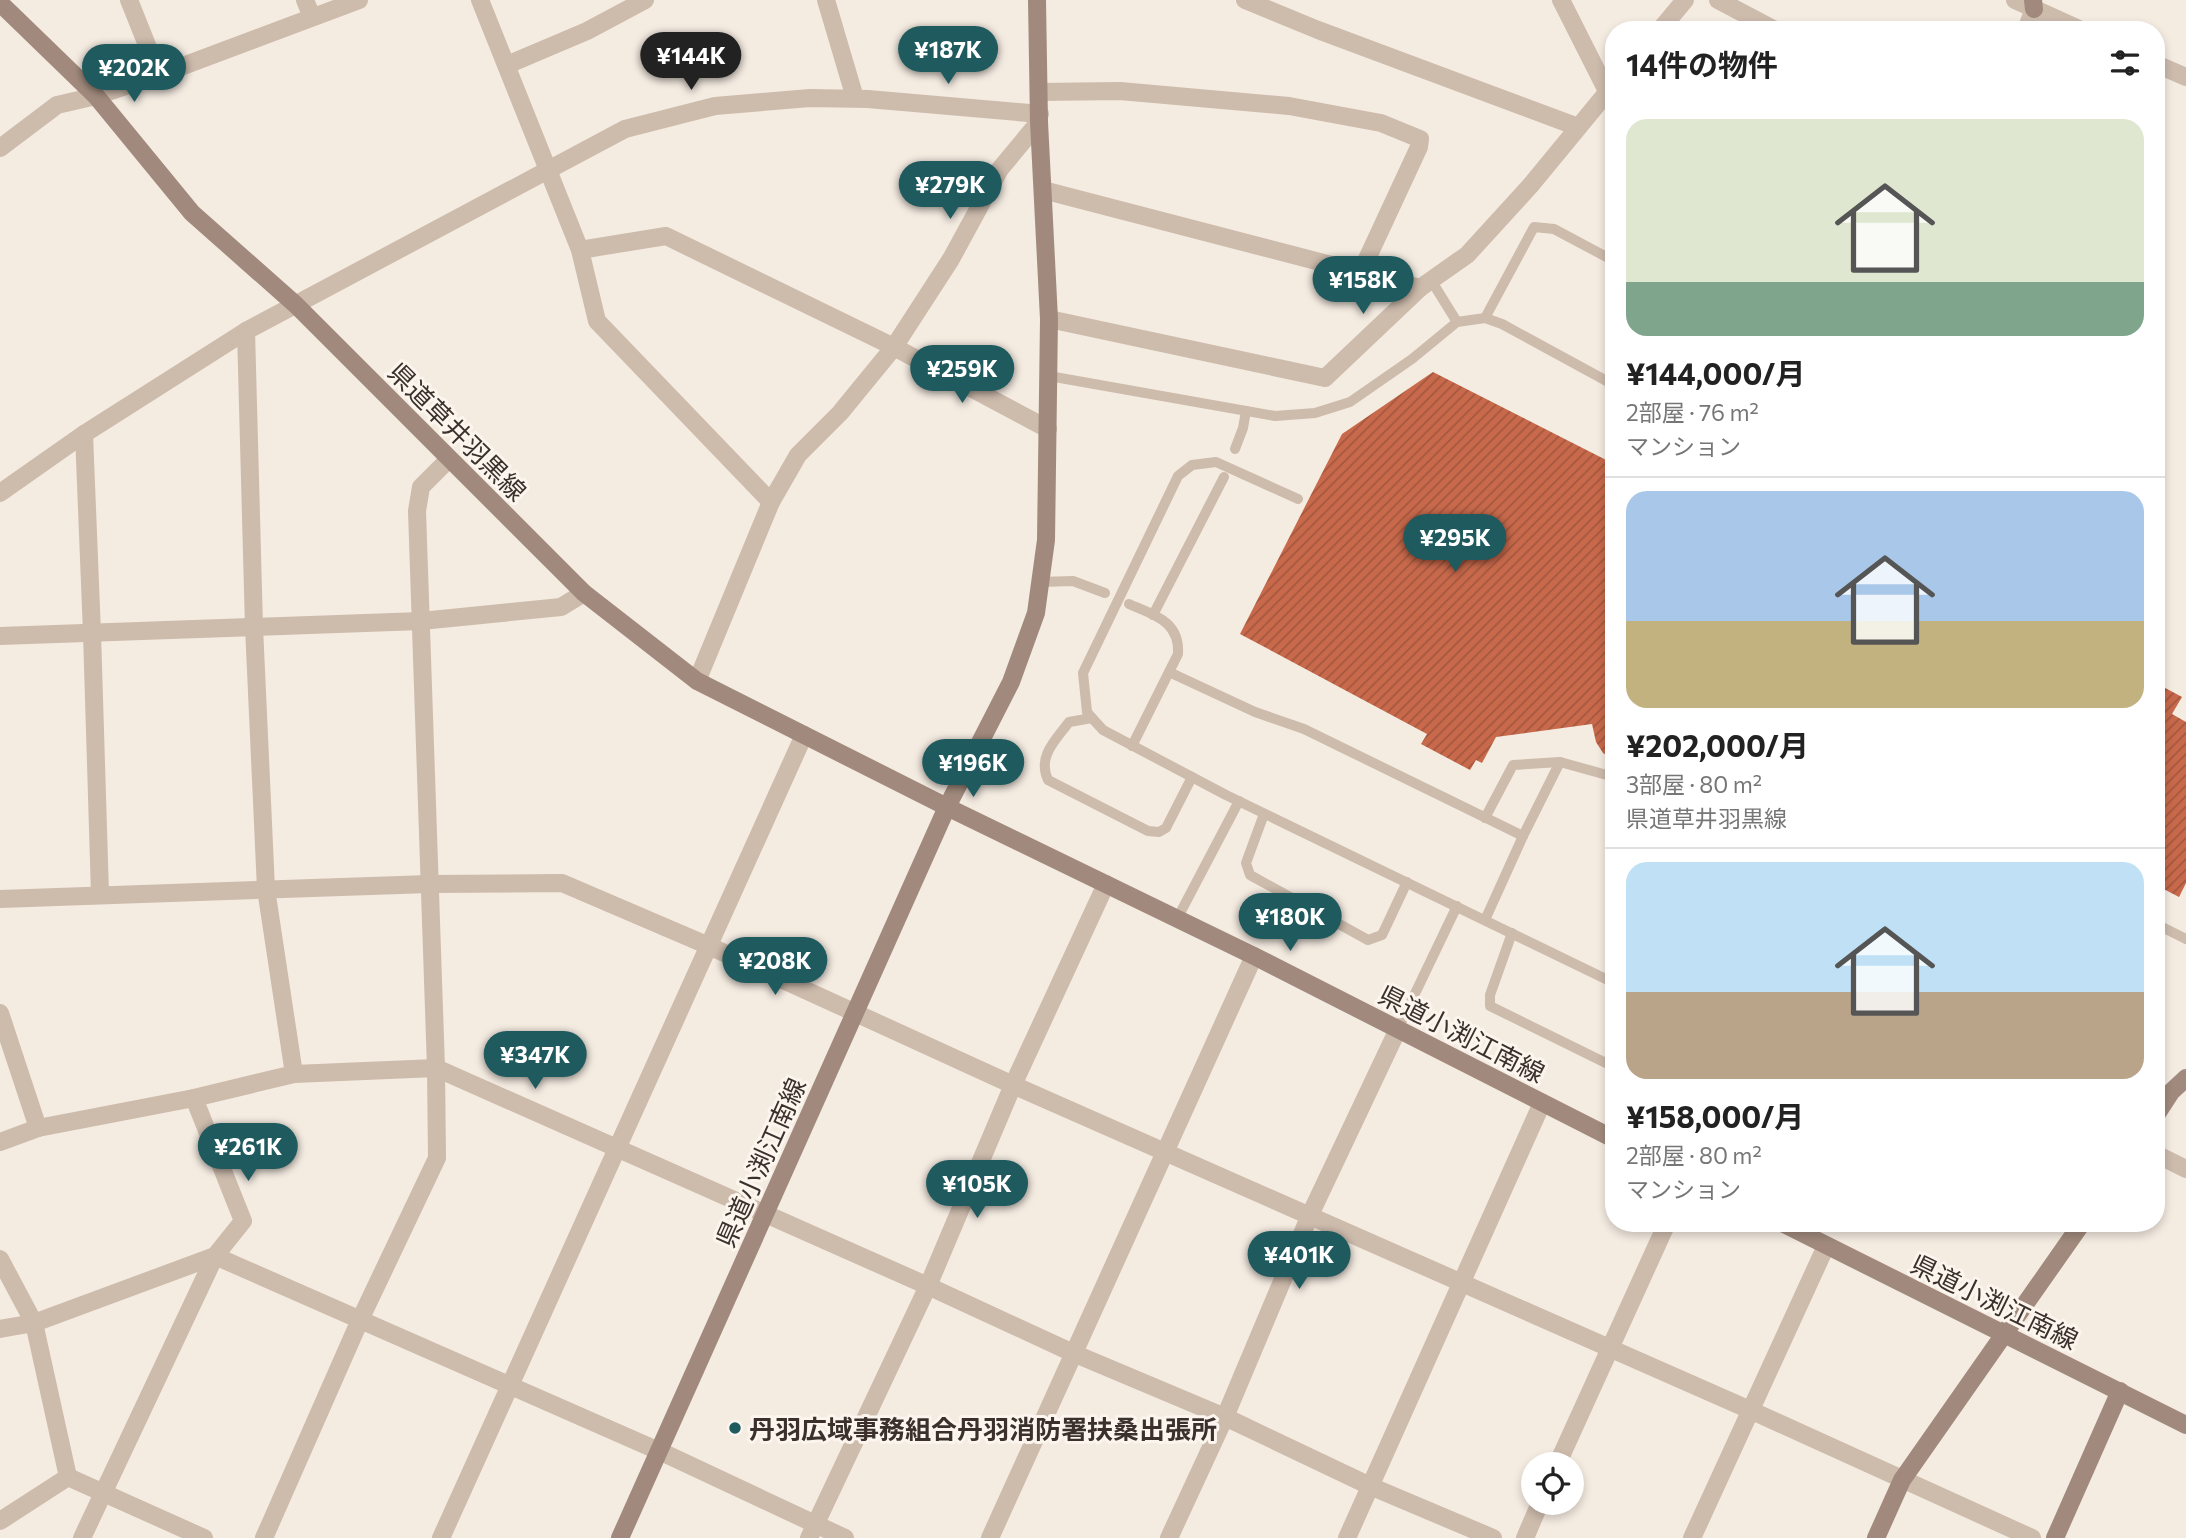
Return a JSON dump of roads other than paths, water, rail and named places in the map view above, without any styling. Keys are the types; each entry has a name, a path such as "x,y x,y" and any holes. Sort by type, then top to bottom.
{"main road":[{"name":"県道小渕江南線","path":"620,1538 947,807 1011,681 1036,613 1046,540 1049,376 1039,92 1040,1"},
{"name":"県道草井羽黒線","path":"0,3 96,96 192,213 296,305 584,593 697,681 947,807"},
{"name":"県道小渕江南線","path":"947,807 1254,957 1605,1135"},
{"path":"2165,1102 2186,1078"},
{"name":"県道小渕江南線","path":"1800,1232 2186,1425"},
{"path":"1876,1538 1902,1480 2076,1232"},
{"path":"2055,1538 2120,1391"}],"street":[{"path":"129,0 159,75"},
{"path":"305,0 312,17"},
{"path":"0,148 57,105 96,96 159,75 359,0"},
{"path":"480,0 580,250 597,321 771,502"},
{"path":"507,65 587,31 645,0"},
{"path":"827,0 855,98"},
{"path":"1245,0 1578,127"},
{"path":"1561,0 1605,77"},
{"path":"1668,21 1685,0"},
{"path":"1718,0 1758,21"},
{"path":"2015,0 2034,4 2065,21"},
{"path":"2029,21 2034,4"},
{"path":"2165,68 2186,78"},
{"path":"1039,92 1120,91 1289,106 1381,123 1420,139 1419,147 1367,259 1365,272"},
{"path":"1049,319 1325,378 1426,284 1467,255 1531,186 1605,94"},
{"path":"0,493 83,434 246,331 625,129 715,106 755,101 855,98 1040,118"},
{"path":"697,681 771,502 798,455 840,413 894,347 951,259 1000,169 1040,118"},
{"path":"1043,190 1365,272 1426,284"},
{"path":"580,250 666,236 894,347 1048,429"},
{"path":"246,331 254,627 266,889 294,1074"},
{"path":"83,434 93,633 100,894"},
{"path":"264,1538 360,1320 437,1157 417,511 421,487 449,460"},
{"path":"0,636 421,621 561,607 584,593"},
{"path":"441,1538 804,735"},
{"path":"0,899 429,884 562,883 709,946 1013,1086 1310,1215 2032,1538"},
{"path":"812,1532 928,1286 1013,1086 1106,884"},
{"path":"990,1538 1254,957"},
{"path":"0,1013 38,1128"},
{"path":"1169,1538 1310,1215 1398,1029"},
{"path":"0,1142 38,1128 194,1098 294,1074 436,1068 1073,1353 1224,1417 1370,1486 1493,1538"},
{"path":"82,1538 215,1256 243,1221 194,1098"},
{"path":"1347,1538 1542,1104"},
{"path":"2165,1158 2186,1169"},
{"path":"1563,1452 1663,1232"},
{"path":"1692,1538 1826,1245"},
{"path":"0,1329 34,1323 215,1256 659,1452 812,1532 845,1538"},
{"path":"0,1259 34,1323 68,1477"},
{"path":"68,1477 204,1538"},
{"path":"0,1521 68,1477"},
{"path":"1525,1538 1535,1515"}],"lane":[{"path":"1485,318 1534,227 1554,229 1605,256"},
{"path":"1426,284 1457,322"},
{"path":"1049,376 1275,416 1315,413 1350,402 1412,359 1457,322 1485,318 1502,324 1605,380"},
{"path":"1236,449 1246,411"},
{"path":"1298,499 1216,462 1192,465 1178,476 1083,673 1087,712 1103,730 1192,777 1605,979"},
{"path":"1153,615 1224,477"},
{"path":"1040,582 1073,581 1105,593"},
{"path":"1129,604 1172,627 1179,640 1178,654 1132,746"},
{"path":"1169,672 1255,712 1304,729 1523,836"},
{"path":"1092,718 1069,722 1045,754 1043,770 1048,780 1148,831 1159,832 1166,828 1192,777"},
{"path":"1485,818 1513,765 1560,762 1605,774"},
{"path":"1485,920 1560,762"},
{"path":"1177,919 1239,801"},
{"path":"1264,814 1247,863 1250,874 1368,940 1382,935 1408,882"},
{"path":"1398,1029 1457,906"},
{"path":"2165,928 2186,939"},
{"path":"1512,933 1490,995 1490,1006 1605,1063"}],"place":[{"name":"丹羽広域事務組合丹羽消防署扶桑出張所","path":"735,1428"}]}
